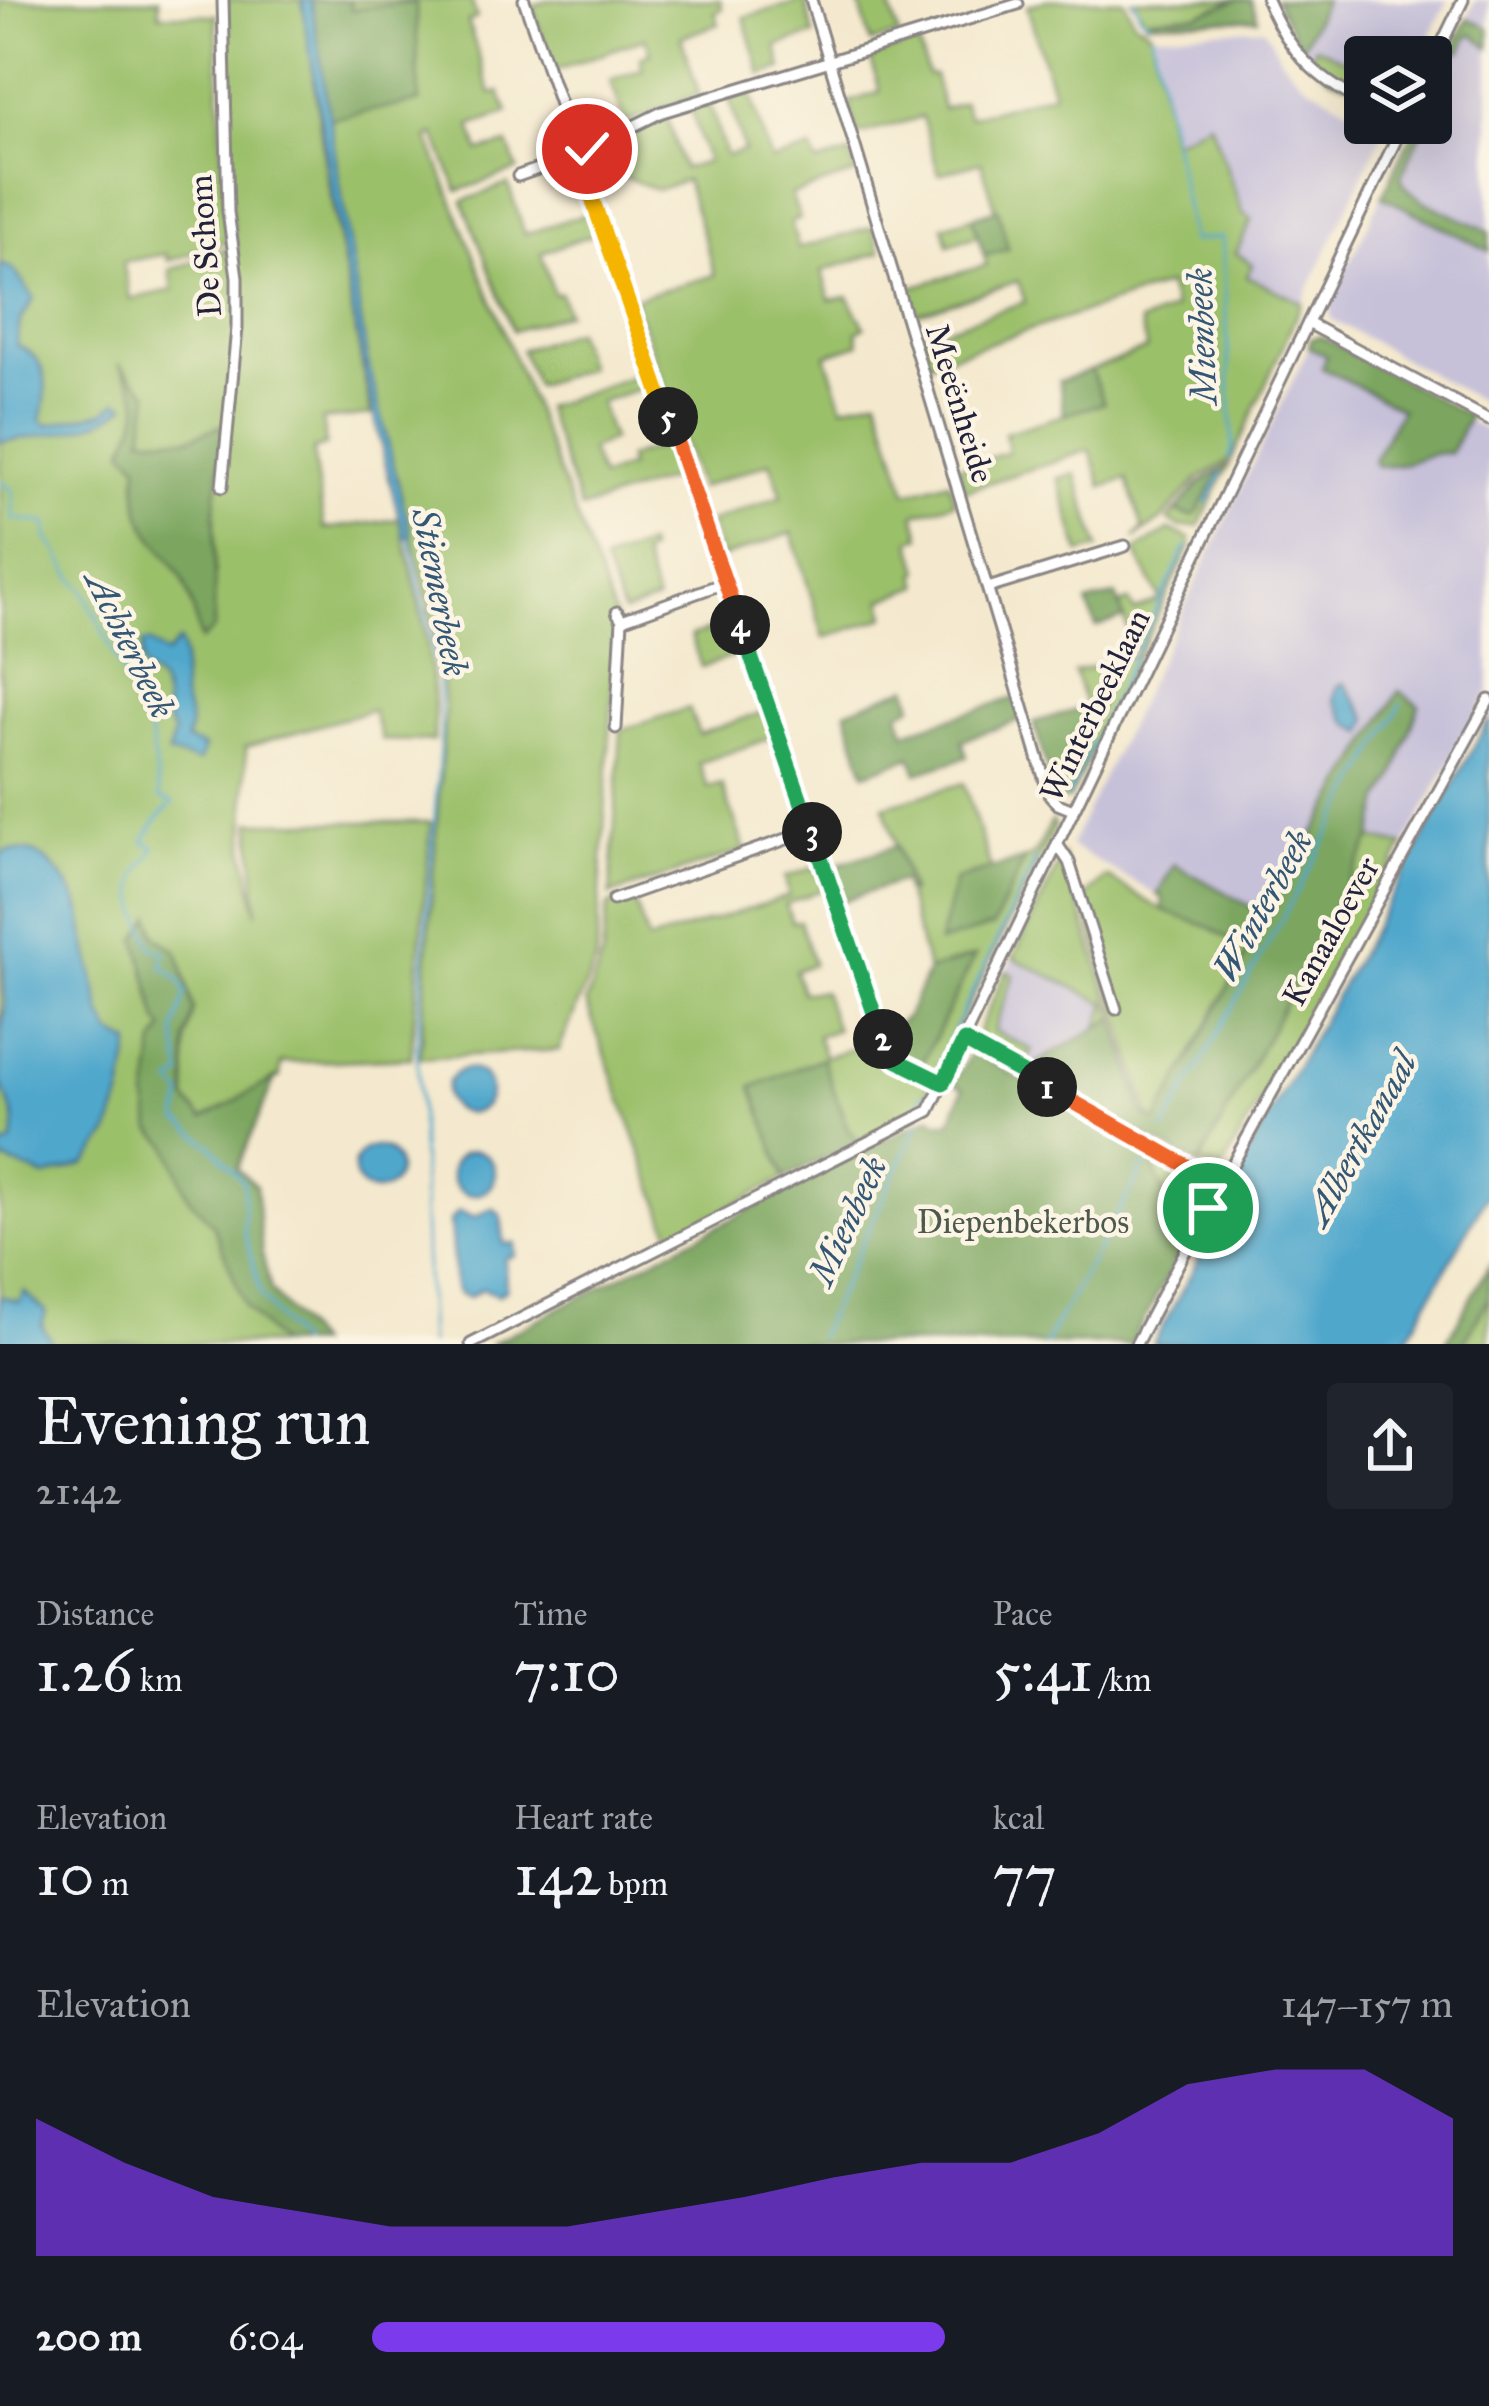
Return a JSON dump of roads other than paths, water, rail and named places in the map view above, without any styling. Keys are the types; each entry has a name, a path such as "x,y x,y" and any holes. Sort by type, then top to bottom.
{"street":[{"name":"De Schom","path":"222,487 237,328 237,277 228,212 223,0"},
{"path":"524,0 886,1048 896,1060 943,1083"},
{"name":"Meeënheide","path":"812,0 1049,794 1073,810"},
{"path":"1267,0 1300,61 1344,93"},
{"path":"1446,36 1463,0"},
{"path":"518,176 577,154 662,112 1018,4"},
{"name":"Winterbeeklaan","path":"471,1344 929,1111 1394,144"},
{"path":"1308,323 1489,420"},
{"path":"988,588 1125,546"},
{"path":"616,728 619,616 724,583"},
{"name":"Kanaaloever","path":"1136,1344 1208,1208 1214,1185 1231,1167 1489,700"},
{"path":"614,900 812,830"},
{"path":"1058,844 1069,862 1116,1009"},
{"path":"964,1041 1202,1173 1214,1185"}],"water":[{"path":"302,0 311,0 367,358 411,535 405,538 358,338"},
{"path":"0,264 13,269 34,298 20,322 16,345 35,358 44,376 41,420 47,425 104,412 118,401 126,405 83,427 0,442"},
{"path":"179,641 189,720 187,741 204,747 199,762 168,754 174,733 167,720 164,692 142,663 143,643 149,642 166,655"},
{"path":"1344,683 1369,719 1364,733 1347,722 1334,699 1337,686"},
{"name":"Albertkanaal","path":"1489,719 1489,1191 1404,1344 1153,1344 1211,1237 1231,1222 1240,1169"},
{"path":"11,850 41,857 74,895 102,1015 111,1033 131,1044 109,1134 86,1164 45,1177 0,1159 0,1147 12,1143 15,1123 0,1077 5,1007 0,853"},
{"path":"468,1069 484,1075 490,1091 484,1107 468,1113 452,1107 446,1091 452,1075"},
{"path":"376,1147 392,1153 398,1169 392,1185 376,1191 360,1185 354,1169 360,1153"},
{"path":"473,1151 489,1157 495,1173 489,1189 473,1195 457,1189 451,1173 457,1157"},
{"path":"493,1208 501,1215 504,1244 515,1243 515,1256 505,1258 506,1289 498,1295 482,1289 469,1297 459,1294 450,1221 459,1211 474,1217"},
{"path":"24,1292 46,1311 42,1326 51,1340 48,1344 0,1344 0,1296 19,1302"}],"waterway":[{"name":"Mienbeek","path":"1134,0 1140,15 1150,22"},
{"name":"Mienbeek","path":"1152,34 1192,241 1222,237 1233,449 1229,458"},
{"name":"Mienbeek","path":"1207,503 1222,473"},
{"name":"Achterbeek","path":"0,481 13,491 13,519 47,523 47,538 83,589 149,728 160,798 173,803 144,842 154,847 139,871 135,890 153,948 166,953 162,966 179,979 186,993 175,1030 182,1076 172,1084 183,1094 178,1120 212,1146 244,1183 244,1230 261,1295 298,1344"},
{"name":"Stiemerbeek","path":"409,538 438,673 441,733 417,1047 429,1344"},
{"name":"Mienbeek","path":"1136,651 1186,547"},
{"name":"Mienbeek","path":"1067,797 1134,656"},
{"name":"Winterbeek","path":"1164,1130 1402,703"},
{"name":"Mienbeek","path":"939,1062 1036,859"},
{"name":"Mienbeek","path":"918,1106 924,1093"},
{"name":"Mienbeek","path":"818,1337 919,1122"},
{"name":"Winterbeek","path":"1045,1344 1145,1165"}],"park label":[{"name":"Diepenbekerbos","path":"1023,1221"}]}
